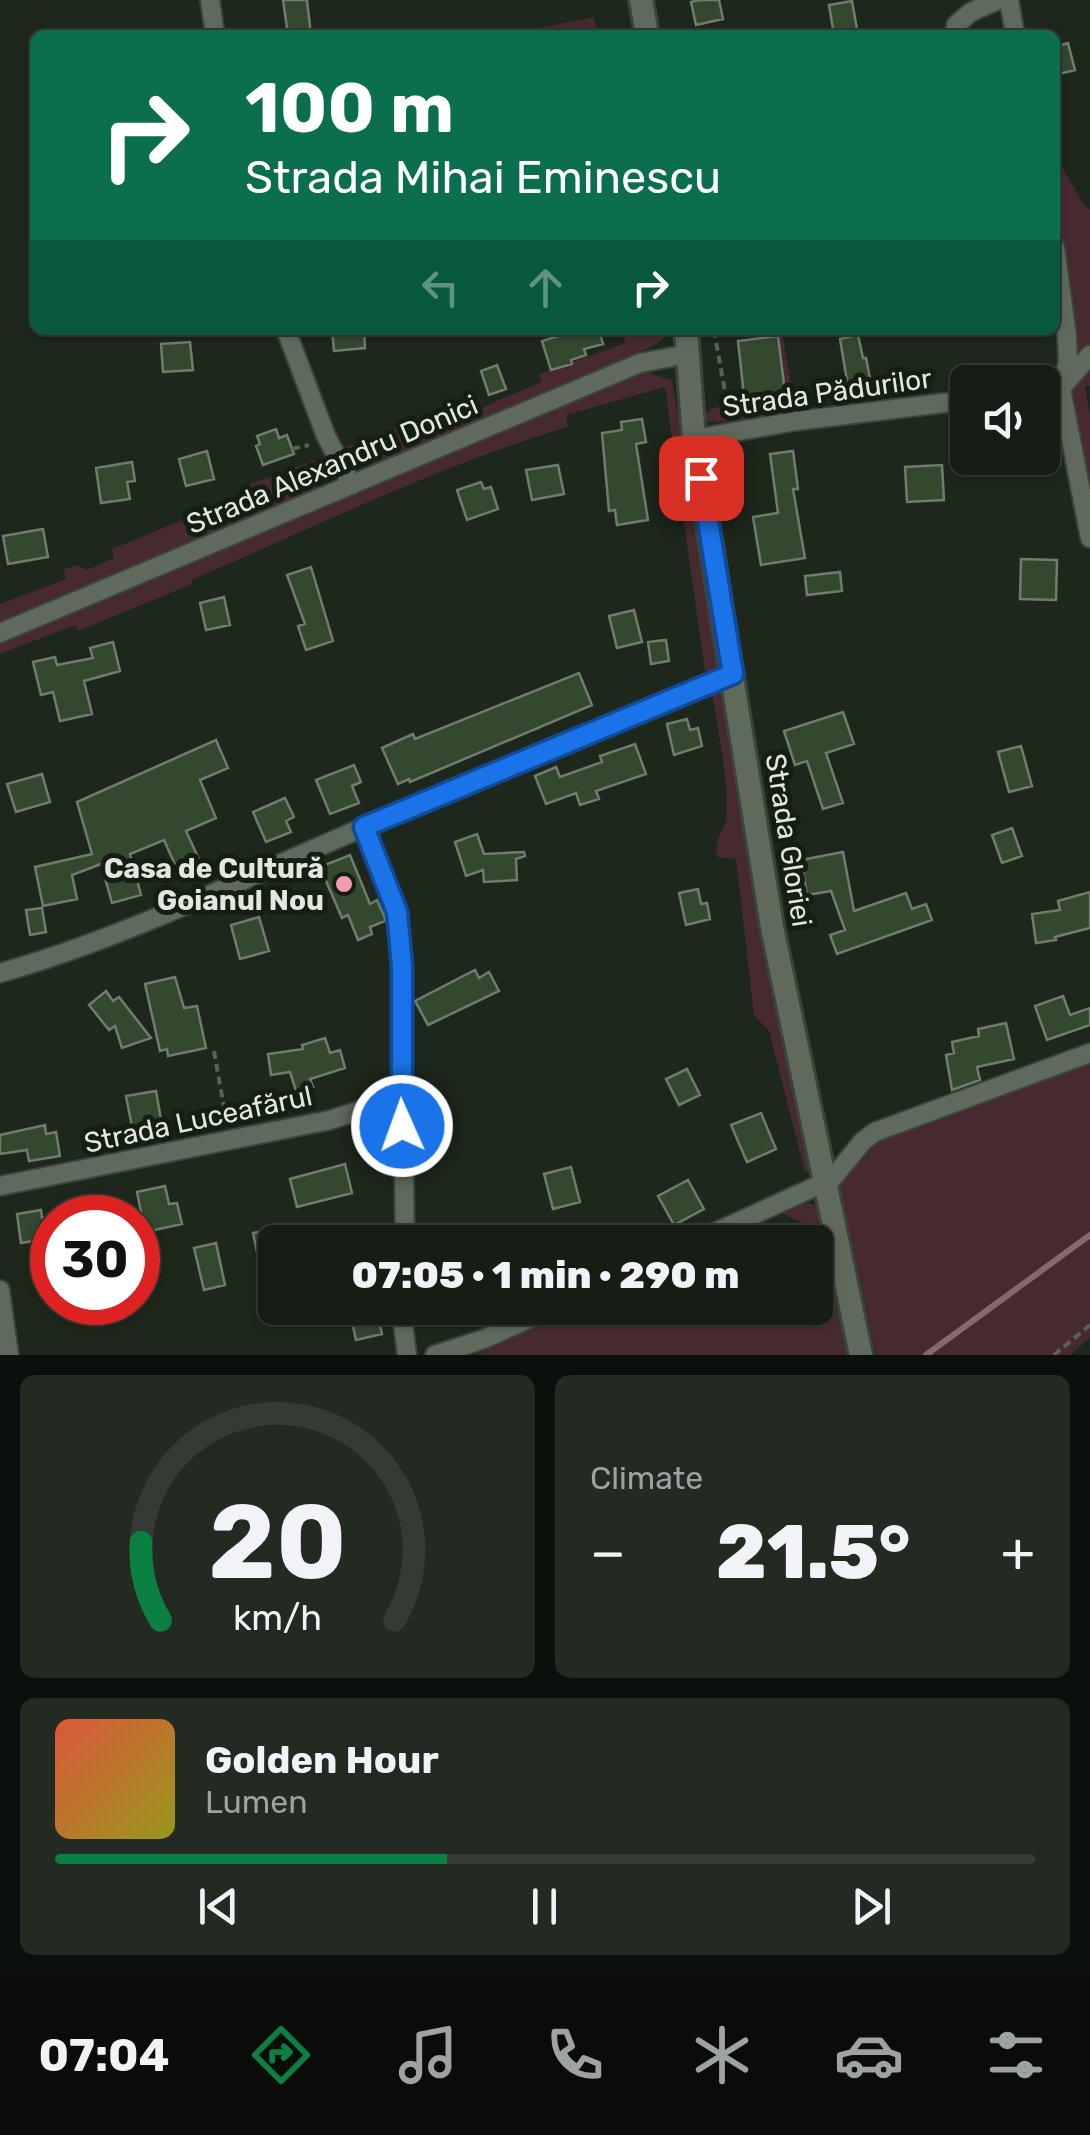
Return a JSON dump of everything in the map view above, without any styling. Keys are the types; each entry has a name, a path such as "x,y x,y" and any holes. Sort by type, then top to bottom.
{"street":[{"path":"210,0 214,30"},
{"path":"642,0 646,30"},
{"path":"956,30 956,25 971,12 998,0"},
{"path":"1009,0 1014,30"},
{"path":"1060,284 1068,363 1060,376"},
{"path":"288,335 320,422 352,485"},
{"name":"Strada Gloriei","path":"686,335 694,439 772,927 861,1355"},
{"name":"Strada Alexandru Donici","path":"0,633 640,363 688,354"},
{"path":"1060,383 1090,355"},
{"name":"Strada Pădurilor","path":"694,439 796,421 950,402"},
{"path":"1060,421 1090,538"},
{"path":"0,973 172,910 733,674"},
{"path":"364,827 397,912 402,966 404,1225"},
{"path":"731,1225 832,1178 875,1132 1090,1053"},
{"name":"Strada Luceafărul","path":"0,1186 330,1120 373,1106 401,1089"},
{"path":"0,1290 9,1355"},
{"path":"403,1325 407,1355"},
{"path":"435,1355 515,1325"}],"path":[{"path":"715,335 728,403"},
{"path":"214,1052 229,1139"},
{"path":"1054,1355 1090,1325"}],"shaded area":[{"path":"594,17 597,30 530,30"},
{"path":"1060,164 1090,210 1090,348 1072,367 1072,323 1060,245"},
{"path":"624,335 667,335 657,344 384,466 367,464 344,448 445,409 447,423 541,382 540,374 625,343"},
{"path":"783,335 795,409 735,421 707,422 705,414 712,408 786,400 778,337 738,341"},
{"path":"1090,366 1090,386 1085,387 1090,416 1090,516 1070,391"},
{"path":"642,371 672,380 720,668 705,672 665,387 566,415 568,427 425,478 78,631 75,625 0,654 0,641 284,525"},
{"path":"325,457 322,481 314,493 0,623 0,604 66,579 64,569 77,565 87,570 114,558 112,549 251,492 250,484"},
{"path":"720,689 725,696 749,853 810,1170 805,1172 769,1031 754,1015 736,859 717,857 717,842 727,812 726,783 713,698 705,694"},
{"path":"1090,1061 1090,1338 1070,1355 876,1355 839,1185 880,1139"},
{"path":"802,1202 820,1206 824,1225 805,1225 778,1212"},
{"path":"833,1268 851,1355 476,1355 538,1325 833,1325"}],"building":[{"path":"283,0 307,0 310,30 287,30"},
{"path":"719,0 723,19 696,25 691,2"},
{"path":"852,1 857,30 833,30 829,5"},
{"path":"1068,43 1075,70 1060,74 1060,45"},
{"path":"332,335 364,335 365,348 334,351"},
{"path":"562,335 600,335 603,344 584,349 586,355 571,360 572,364 551,370 542,341"},
{"path":"858,335 872,389 849,393 840,339"},
{"path":"778,336 786,400 745,405 738,341"},
{"path":"190,342 193,370 163,372 161,344"},
{"path":"497,365 506,389 489,395 481,371"},
{"path":"642,419 646,442 636,444 648,520 617,525 615,510 609,511 602,433 622,430 621,422"},
{"path":"276,429 279,438 287,435 294,454 263,465 256,446 260,444 257,436"},
{"path":"207,451 214,479 186,486 179,459"},
{"path":"793,451 798,489 793,489 805,558 761,565 753,517 778,513 770,454"},
{"path":"132,462 135,481 127,482 130,499 101,503 96,468"},
{"path":"558,465 564,494 532,500 526,470"},
{"path":"942,465 944,500 907,502 905,467"},
{"path":"481,482 484,489 491,487 498,509 467,520 457,490"},
{"path":"43,529 48,557 8,564 3,536"},
{"path":"1021,559 1057,560 1056,600 1020,599"},
{"path":"311,567 333,641 306,650 298,626 305,624 287,575"},
{"path":"840,572 842,591 807,595 805,576"},
{"path":"224,597 230,625 206,630 200,603"},
{"path":"634,610 642,642 617,648 609,616"},
{"path":"666,640 669,661 651,664 648,642"},
{"path":"113,642 120,671 84,681 92,714 60,721 53,692 41,695 33,662 55,657 57,665 93,658 90,648"},
{"path":"579,673 592,705 398,784 382,748 413,734 415,739"},
{"path":"843,712 854,744 826,753 843,803 823,809 807,761 795,765 784,731"},
{"path":"687,719 690,730 698,728 702,746 674,755 667,724"},
{"path":"216,740 228,768 200,780 216,818 186,831 202,866 180,876 164,840 130,854 141,895 112,903 101,864 72,875 77,899 43,906 35,867 92,854 77,802"},
{"path":"635,744 646,774 596,791 599,799 580,805 576,793 546,804 535,776 556,767 560,777 602,762 600,756"},
{"path":"1021,746 1032,786 1009,792 998,752"},
{"path":"354,765 361,782 352,786 359,803 330,814 316,780"},
{"path":"42,774 50,802 16,812 7,784"},
{"path":"285,798 294,817 286,821 291,832 266,842 253,812"},
{"path":"1012,828 1022,856 1002,863 992,835"},
{"path":"477,834 484,854 524,852 525,856 516,859 517,880 484,882 483,870 466,876 455,842"},
{"path":"843,852 854,911 906,893 912,909 926,904 932,920 837,954 830,935 845,930 831,891 807,895 801,860"},
{"name":"Casa de Cultură Goianul Nou","path":"350,855 370,904 377,900 385,918 370,927 372,934 358,940 348,915 342,918 320,867"},
{"path":"698,889 701,904 707,903 710,919 686,925 679,893"},
{"path":"1090,892 1090,928 1036,943 1032,914 1060,910 1058,901"},
{"path":"42,908 46,932 30,935 26,910"},
{"path":"259,917 269,951 240,959 231,925"},
{"path":"475,970 479,978 489,972 499,991 428,1025 415,1001"},
{"path":"175,977 184,1008 197,1006 206,1048 168,1056 167,1049 160,1051 145,984"},
{"path":"106,991 113,1001 119,997 151,1038 122,1048 115,1026 109,1030 89,1005"},
{"path":"1063,996 1070,1015 1090,1008 1090,1025 1047,1040 1035,1006"},
{"path":"1006,1023 1014,1059 977,1067 980,1080 952,1090 946,1055 954,1053 952,1042 979,1036 978,1029"},
{"path":"325,1038 330,1053 340,1050 345,1068 310,1079 313,1087 296,1091 290,1072 271,1075 268,1054 303,1049 302,1045"},
{"path":"687,1069 700,1095 679,1105 666,1079"},
{"path":"156,1091 163,1131 134,1137 126,1096"},
{"path":"761,1113 776,1149 747,1162 731,1125"},
{"path":"45,1125 46,1134 56,1132 60,1156 29,1161 27,1150 0,1154 0,1135"},
{"path":"345,1164 352,1193 297,1207 290,1179"},
{"path":"571,1167 580,1202 553,1209 544,1174"},
{"path":"688,1180 704,1209 674,1225 658,1196"},
{"path":"165,1186 169,1204 177,1203 182,1224 160,1229 160,1195 137,1192"},
{"path":"30,1212 30,1242 21,1243 17,1214"},
{"path":"216,1243 225,1285 204,1290 194,1248"},
{"path":"353,1325 380,1325 382,1334 356,1340"}],"waterway":[{"path":"926,1355 1090,1235"}],"place":[{"name":"Casa de Cultură Goianul Nou","path":"344,884"}],"route":[{"path":"402,1126 402,966 397,912 364,827 733,674 701,478"}]}
